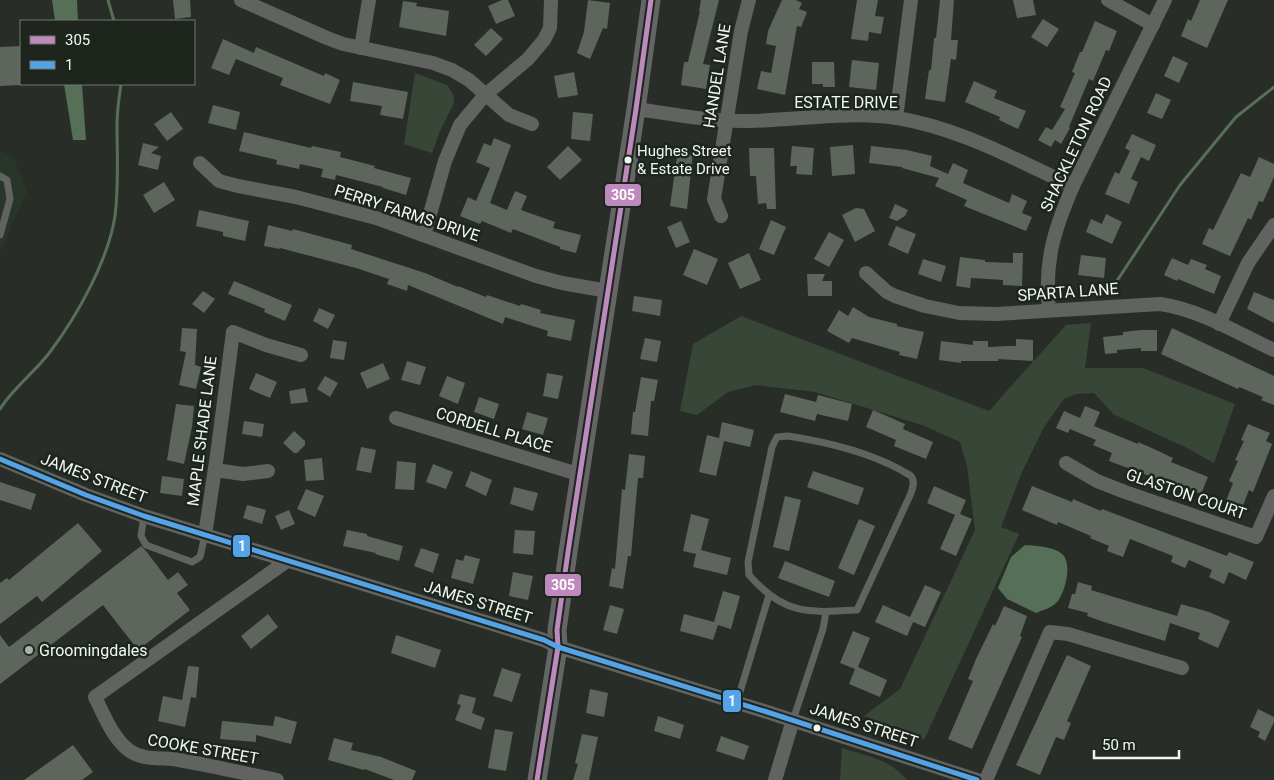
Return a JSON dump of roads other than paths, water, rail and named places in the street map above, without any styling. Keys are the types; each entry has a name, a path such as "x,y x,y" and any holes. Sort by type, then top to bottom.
{"street":[{"path":"241,0 326,38 361,48 432,63 452,70 469,80 509,115 532,124"},
{"path":"361,48 370,0"},
{"path":"424,235 445,162 460,126 485,95 528,59 544,40 550,28 551,0"},
{"path":"537,780 558,647 559,620 651,0"},
{"name":"HANDEL LANE","path":"721,216 714,199 740,39 749,0"},
{"path":"896,118 911,0"},
{"path":"1108,0 1153,25"},
{"name":"SHACKLETON ROAD","path":"1049,310 1048,273 1050,252 1060,217 1073,186 1165,0"},
{"name":"ESTATE DRIVE","path":"636,109 727,121 852,117 896,118 945,130 964,137 1073,186"},
{"name":"PERRY FARMS DRIVE","path":"200,163 220,181 347,210 545,278 608,291"},
{"path":"1219,324 1248,263 1274,225"},
{"name":"SPARTA LANE","path":"866,273 887,292 904,300 959,312 982,314 1160,304 1185,309 1274,350"},
{"name":"MAPLE SHADE LANE","path":"205,535 233,332 266,345 301,355"},
{"name":"CORDELL PLACE","path":"396,418 581,475"},
{"name":"JAMES STREET","path":"0,459 86,495 144,516 527,635 558,647 737,702 977,780"},
{"name":"GLASTON COURT","path":"1066,463 1097,481 1125,492 1256,537 1274,496"},
{"path":"215,470 243,474 268,472"},
{"name":"COOKE STREET","path":"277,780 176,760 137,756 120,742 107,723 95,697 287,561"},
{"path":"986,780 1050,632 1068,634 1182,668"},
{"path":"775,780 793,720"}],"lane":[{"path":"0,176 7,180 10,199 0,235"},
{"path":"788,436 822,441 893,466 911,476 913,486 858,610 826,612 798,610 769,595 749,575 747,569 772,447 776,437 788,436"},
{"path":"144,516 141,536 146,544 192,562 200,557 205,535"},
{"path":"737,702 769,595"},
{"path":"793,720 823,629 826,612"}],"waterway":[{"path":"108,0 114,20"},
{"path":"0,409 11,394 44,359 71,322 90,287 106,251 115,216 117,120 121,85"},
{"path":"1111,290 1180,185 1236,117 1274,87"}],"place":[{"name":"Hughes Street & Estate Drive","path":"628,160"},
{"name":"Groomingdales","path":"29,650"}]}
